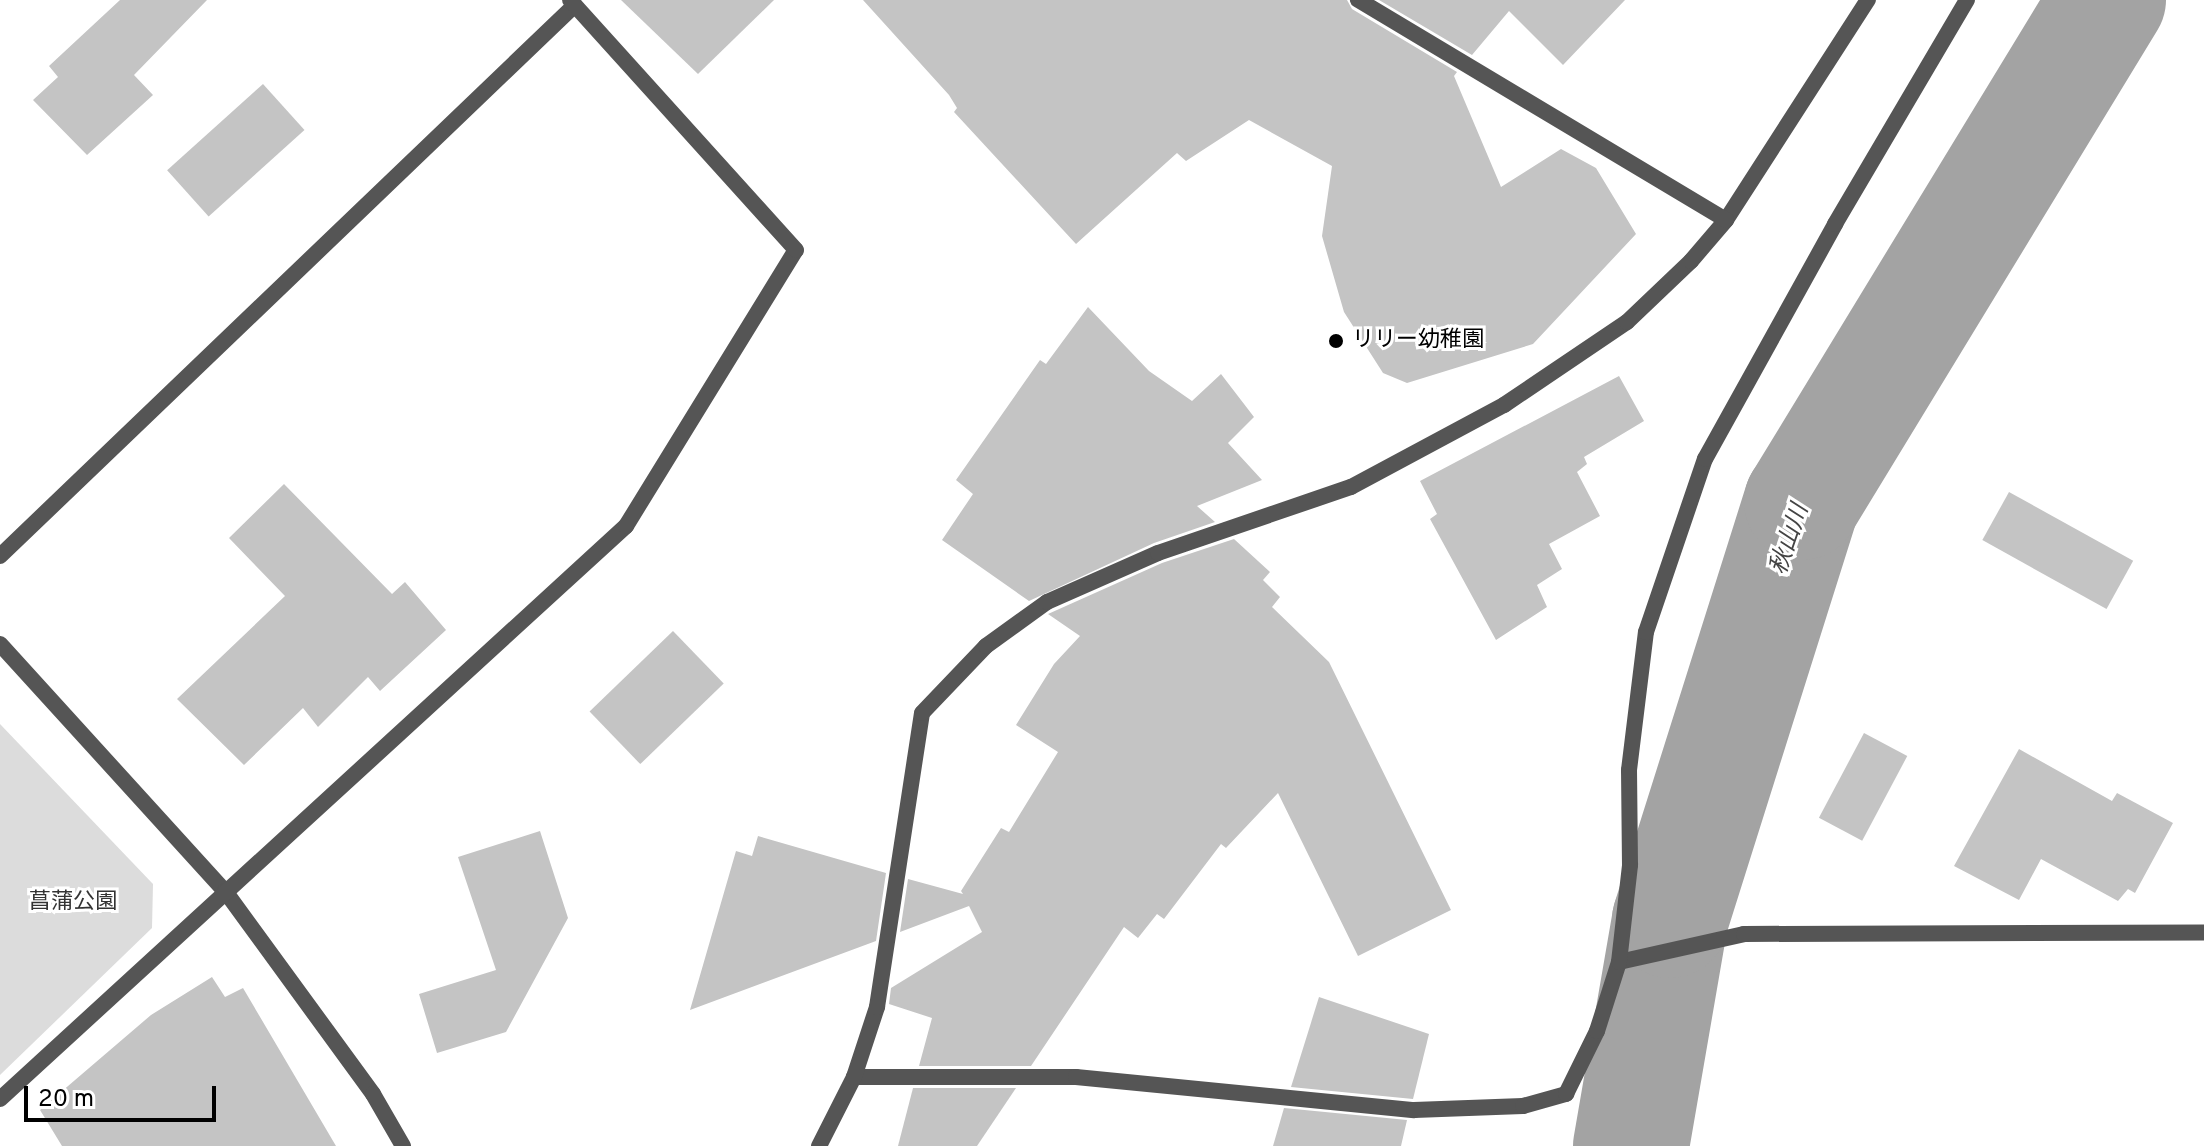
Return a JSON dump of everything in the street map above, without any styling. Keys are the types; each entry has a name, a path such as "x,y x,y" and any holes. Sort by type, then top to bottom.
{"street":[{"path":"1358,0 1726,220"},
{"path":"819,1146 854,1077 877,1007 922,713 986,646 1047,602 1158,553 1351,487 1504,405 1627,322 1691,261 1726,220 1868,0"},
{"path":"854,1077 1076,1077 1414,1110 1523,1106 1566,1094 1597,1031 1619,962 1630,865 1629,770 1646,632 1705,459 1835,224 1967,0"},
{"path":"0,556 573,2 796,250 626,526 0,1099"},
{"path":"0,644 225,891 373,1094 403,1146"},
{"path":"1619,962 1744,934 2204,932"}],"green space":[{"name":"菖蒲公園","path":"0,724 153,884 152,928 0,1075"}],"building":[{"path":"120,0 207,0 134,75 153,95 87,155 33,100 58,77 49,66"},
{"path":"621,0 774,0 698,74"},
{"path":"863,0 1347,0 1352,9 1457,72 1454,76 1501,187 1561,149 1596,168 1636,234 1533,344 1407,383 1383,373 1344,312 1322,236 1332,166 1249,120 1186,161 1177,153 1076,244 954,112 957,108 949,95"},
{"path":"1379,0 1625,0 1563,65 1509,11 1472,55"},
{"path":"263,84 304,130 209,216 167,170"},
{"path":"1088,307 1149,371 1192,401 1221,374 1254,417 1228,443 1262,480 1197,506 1215,522 1154,543 1029,601 942,540 973,494 956,480 1040,360 1046,364"},
{"path":"1619,376 1644,421 1584,457 1587,464 1577,472 1600,516 1549,544 1562,569 1537,585 1547,607 1496,640 1430,519 1437,514 1420,481"},
{"path":"284,484 392,594 405,582 446,630 380,691 368,677 318,727 303,708 244,765 177,699 285,596 229,538"},
{"path":"2009,492 2133,561 2107,609 1982,540"},
{"path":"1234,539 1270,572 1263,580 1280,597 1272,607 1329,662 1451,910 1358,956 1278,793 1226,848 1221,844 1164,919 1157,914 1138,938 1124,927 1031,1066 919,1066 932,1018 889,1004 891,988 982,932 969,906 900,932 908,879 963,894 961,891 1001,828 1009,832 1058,752 1016,725 1054,664 1080,636 1048,614 1162,563"},
{"path":"673,631 724,684 640,764 590,712"},
{"path":"1864,733 1907,756 1862,841 1819,818"},
{"path":"2019,749 2112,801 2117,793 2173,823 2135,893 2128,889 2118,901 2041,859 2019,900 1954,866"},
{"path":"540,831 568,918 506,1032 437,1053 419,994 496,970 458,857"},
{"path":"758,836 886,873 876,941 690,1010 736,851 752,856"},
{"path":"212,977 225,997 243,988 336,1146 62,1146 40,1110 151,1015"},
{"path":"1319,997 1429,1034 1413,1099 1291,1087"},
{"path":"913,1088 1016,1088 977,1146 898,1146"},
{"path":"1284,1108 1407,1120 1401,1146 1273,1146"}],"waterway":[{"name":"秋山川","path":"1631,1146 1670,920 1802,502 2108,0"}],"place":[{"name":"リリー幼稚園","path":"1336,341"}]}
